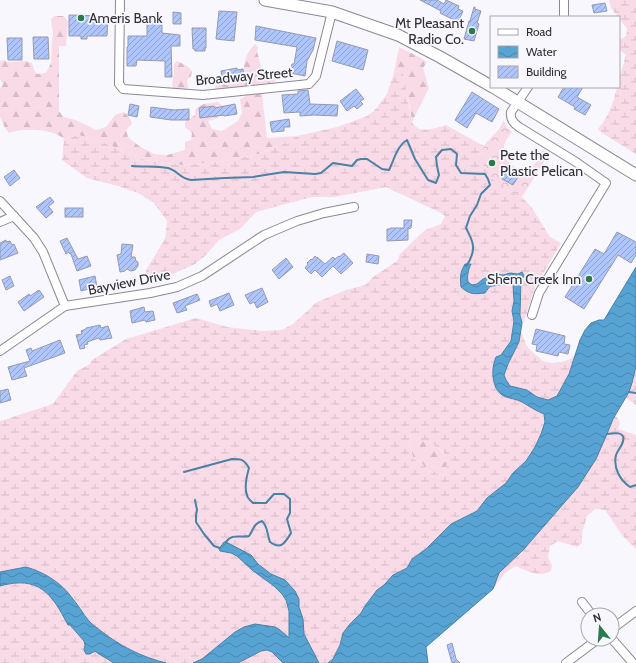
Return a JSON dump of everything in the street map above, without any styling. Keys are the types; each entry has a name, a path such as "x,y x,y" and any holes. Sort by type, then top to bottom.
{"main road":[{"path":"265,0 295,2 332,12 398,35 443,58 490,85"},
{"path":"495,88 636,175"}],"street":[{"name":"Broadway Street","path":"120,0 119,84 123,89 203,95 309,84 316,76 332,12"},
{"path":"564,0 564,16"},
{"path":"527,88 511,112 513,122 606,183 539,293 532,315"},
{"path":"0,201 34,238 43,252 64,306"},
{"name":"Bayview Drive","path":"0,351 64,306 104,301 177,287 202,276 264,235 297,221 324,213 354,207"},
{"path":"0,222 14,216"},
{"path":"582,602 586,607"},
{"path":"620,623 636,611"},
{"path":"566,663 587,647"},
{"path":"619,647 633,663"}],"green space":[{"path":"609,0 636,0 636,154 598,129 608,114 617,88 620,88 620,76 626,55 620,50 620,39 626,36 627,29 620,20 620,16 617,16 611,8"},
{"path":"54,16 64,16 68,22 66,46 59,46 59,111 63,117 76,120 96,130 106,127 115,115 124,112 130,118 132,124 126,130 128,137 139,146 154,154 167,155 185,150 185,142 191,140 192,133 185,127 185,122 195,115 196,108 204,104 218,102 223,106 223,112 218,118 208,121 212,129 222,131 238,121 242,113 240,99 250,94 262,94 267,138 297,136 277,147 259,154 219,162 182,165 145,160 97,140 78,135 64,139 59,135 38,130 22,130 9,133 0,117 0,88 3,85 0,79 0,61 26,61 32,63 37,74 46,73 51,63 53,33 51,19"},
{"path":"255,44 258,47 257,51 262,71 267,71 274,74 276,80 273,83 218,91 215,89 216,83 222,79 224,79 225,85 240,83 246,80 244,64 249,52"},
{"path":"399,47 427,62 423,68 429,88 412,122 409,102 400,70 394,73"},
{"path":"177,61 187,66 192,71 191,76 187,80 188,87 185,92 173,89 174,64"},
{"path":"400,70 403,73 412,122 415,126 428,130 446,125 484,146 481,154 493,179 509,191 522,197 532,208 550,237 561,243 535,287 524,322 522,323 521,299 524,276 510,273 503,275 496,274 472,285 468,282 468,270 461,272 461,287 472,293 485,293 491,286 509,282 513,285 514,301 512,311 514,321 511,341 501,356 504,396 521,401 538,412 544,414 545,422 535,447 526,461 513,473 506,483 487,498 477,511 451,524 426,549 412,559 407,568 393,575 377,590 361,613 343,633 340,645 333,659 328,663 319,663 304,634 289,639 280,630 235,632 202,659 193,663 165,663 143,656 108,637 90,622 73,597 55,581 4,571 0,572 0,421 53,404 77,371 90,364 92,360 126,339 196,318 227,327 262,331 282,330 293,324 317,302 346,290 365,285 373,277 397,261 400,254 425,230 441,224 445,216 386,187 335,197 312,197 256,212 240,229 219,240 205,256 195,264 153,283 147,280 146,270 165,239 167,221 154,203 138,193 87,178 62,160 64,139 78,135 97,140 145,160 182,165 219,162 259,154 277,147 297,136 337,127 365,117 374,111 387,94 394,73","holes":["415,438 435,446 444,453 447,463 445,474 441,475 428,471 421,462 413,458 409,442"]},
{"path":"504,120 506,126 512,132 503,149 509,163 528,175 543,150 549,154 522,197 497,183 488,173 482,161 481,154 483,148 499,129"},
{"path":"521,331 529,349 543,361 552,363 562,362 575,355 569,374 557,396 548,400 537,397 527,390 510,386 506,380 504,375 519,342"},
{"path":"635,368 636,405 626,398 632,383"},
{"path":"614,416 617,417 620,423 618,429 636,435 636,549 622,535 605,510 595,509 587,516 582,533 582,543 577,547 558,541 550,546 548,557 552,565 551,571 538,574 516,566 506,572 493,589 499,573 524,549 578,487 596,459"},
{"path":"415,438 435,446 444,454 447,463 445,474 441,475 428,471 421,462 413,458 409,441"},
{"path":"9,583 31,584 42,589 52,597 68,625 70,625 84,641 84,650 95,650 113,663 0,663 0,586"},
{"path":"267,650 272,652 283,663 238,663 252,655"}],"water":[{"path":"465,264 471,264 468,273 468,282 472,285 496,274 518,274 522,272 524,276 521,281 520,315 522,323 519,342 504,375 510,386 527,390 537,397 548,400 557,396 569,374 580,340 585,330 591,323 604,320 636,267 636,366 629,392 613,419 596,459 578,487 524,549 499,573 493,589 426,647 428,663 328,663 333,659 340,645 343,633 361,613 377,590 393,575 407,568 412,559 426,549 451,524 477,511 487,498 506,483 513,473 526,461 541,434 545,422 544,414 520,401 501,394 498,392 494,381 493,368 496,357 501,355 511,341 514,321 512,311 514,301 513,285 509,282 491,286 485,293 470,293 461,287 460,280"},
{"path":"224,542 251,555 258,564 271,574 285,580 295,591 299,599 304,634 319,663 283,663 272,652 267,650 261,651 238,663 193,663 202,659 235,632 244,627 255,624 275,627 289,638 289,611 286,600 282,594 237,556 220,551 219,549"},
{"path":"26,567 46,575 64,588 89,621 108,636 140,654 166,663 113,663 95,651 90,654 86,654 84,650 84,641 70,625 68,625 56,604 43,590 34,585 25,583 13,583 0,586 0,572"}],"building":[{"path":"420,0 437,0 444,4 446,0 459,6 458,9 463,11 458,22 440,13 441,11"},
{"path":"605,3 607,11 594,13 592,5"},
{"name":"Mt Pleasant Radio Co.","path":"474,7 475,9 481,11 474,41 464,39"},
{"path":"219,11 237,12 234,41 216,39"},
{"path":"173,12 181,13 181,24 173,24"},
{"path":"69,15 108,16 107,36 87,36 87,39 81,39 81,36 69,36"},
{"path":"149,17 155,17 155,21 162,21 162,33 180,35 180,46 171,46 172,77 165,77 165,61 137,60 136,66 127,66 128,36 147,36 147,20 149,20"},
{"path":"256,26 316,38 313,50 307,61 305,76 290,73 292,64 294,64 297,47 255,40"},
{"path":"192,28 206,28 205,51 195,51 195,49 193,49"},
{"path":"33,37 48,37 49,59 34,59"},
{"path":"7,38 22,38 22,60 8,60"},
{"path":"337,41 368,50 363,70 332,61"},
{"path":"237,68 237,70 243,69 245,80 225,83 224,76 222,76 221,71"},
{"path":"563,88 582,88 577,97 591,105 585,115 558,97"},
{"path":"356,89 364,99 360,101 363,104 357,109 354,106 347,111 340,101"},
{"path":"308,90 310,104 338,105 337,116 300,116 300,112 284,113 282,95 298,94 298,91"},
{"path":"472,92 499,109 492,122 476,113 467,128 455,120"},
{"path":"130,104 139,106 137,117 128,115"},
{"path":"235,104 237,114 200,118 199,108 214,106 215,108"},
{"path":"151,107 174,110 189,109 189,120 171,120 150,117"},
{"path":"289,119 290,127 284,127 284,131 272,132 270,122"},
{"path":"509,167 520,174 513,185 502,179"},
{"path":"14,170 20,178 10,186 4,177"},
{"path":"50,197 54,202 48,207 53,212 46,218 36,207"},
{"path":"65,208 83,208 83,217 65,217"},
{"path":"404,220 412,220 411,228 408,229 408,240 387,241 387,229 404,228"},
{"name":"Shem Creek Inn","path":"617,232 636,242 636,255 631,263 618,255 584,309 565,297 595,249 604,254"},
{"path":"67,238 78,259 87,256 91,266 77,271 71,254 69,252 66,254 60,241"},
{"path":"6,240 6,242 10,241 12,245 14,244 18,253 0,260 0,243"},
{"path":"122,244 133,245 131,257 135,257 136,261 138,262 138,266 135,270 131,271 127,269 120,272 117,255 121,254"},
{"path":"344,253 353,263 341,274 333,266 322,277 315,270 311,274 305,268 308,264 307,263 315,256 325,264 333,257 335,259"},
{"path":"367,254 379,256 378,264 366,262"},
{"path":"286,258 293,267 279,279 272,270"},
{"path":"10,276 14,286 6,290 2,280"},
{"path":"95,276 97,287 81,291 79,280"},
{"path":"262,288 268,302 257,308 254,302 250,304 245,295"},
{"path":"39,290 44,297 24,311 18,302 29,294 30,296"},
{"path":"229,293 234,305 220,311 217,304 211,307 209,301"},
{"path":"197,294 200,300 185,306 187,310 177,313 173,303"},
{"path":"144,307 145,312 153,311 155,320 146,322 145,320 132,323 130,311"},
{"path":"100,325 101,328 108,326 112,338 100,340 99,338 87,342 88,344 84,345 85,348 80,349 76,335 82,334 81,331 86,328"},
{"path":"536,329 565,336 564,344 570,345 568,354 559,352 558,356 536,351 537,345 532,344"},
{"path":"60,340 65,353 24,368 27,376 12,380 8,367 30,361 26,350 31,348 32,351"},
{"path":"8,389 11,400 0,403 0,391"},
{"path":"452,643 456,659 460,663 452,663 447,645"}],"waterway":[{"path":"132,166 168,168 184,178 191,180 253,177 284,172 315,174 321,173 333,163 352,166 357,160 361,159 367,159 382,169 389,170 398,149 407,140 415,159 428,180 436,183 439,175 436,157 442,150 451,149 457,154 456,165 461,173 485,174 490,185 481,194 466,228 470,235 473,249 470,260 466,266"},
{"path":"629,392 636,393"},
{"path":"607,434 618,433 623,436 622,443 616,455 616,469 626,484 630,487 636,485"},
{"path":"184,472 232,459 240,459 244,461 249,468 246,482 246,492 253,503 266,503 274,494 284,494 290,499 290,513 287,519 291,533 287,540 282,544 277,545 270,542 266,528 262,521 255,525 249,536 234,537 228,539 226,542"},
{"path":"195,500 197,510 196,522 214,546 220,548"}],"place":[{"name":"Ameris Bank","path":"81,18"},
{"name":"Mt Pleasant Radio Co.","path":"472,31"},
{"name":"Pete the Plastic Pelican","path":"492,163"},
{"name":"Shem Creek Inn","path":"589,279"}]}
